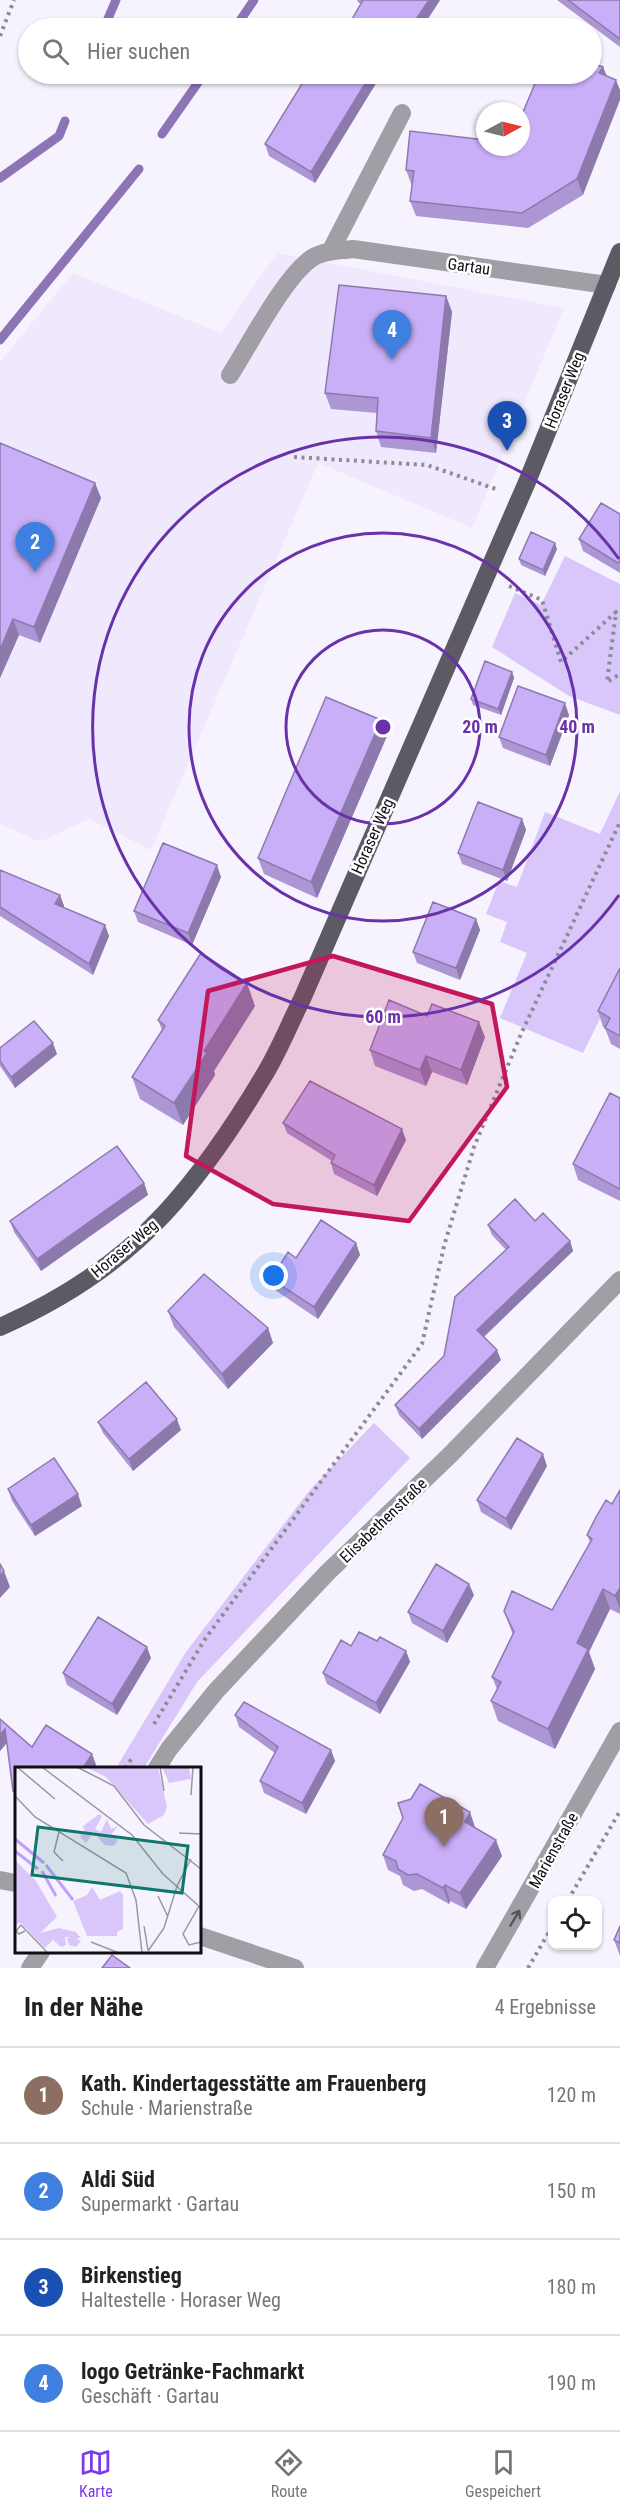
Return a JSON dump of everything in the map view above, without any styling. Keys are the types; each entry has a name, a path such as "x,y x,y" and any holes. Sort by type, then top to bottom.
{"main road":[{"name":"Horaser Weg","path":"0,1327 30,1314 75,1288 122,1253 165,1214 218,1147 264,1075 302,999 527,483 620,252"}],"street":[{"path":"330,252 402,113"},
{"name":"Gartau","path":"230,375 295,273 314,257 330,252 353,249 607,285"},
{"name":"Elisabethenstraße","path":"158,1767 169,1749 216,1691 327,1573 450,1455 620,1280"},
{"name":"Marienstraße","path":"485,1968 620,1731"},
{"path":"0,1880 15,1883"},
{"path":"201,1936 295,1968"},
{"path":"30,1968 40,1953"}],"path":[{"path":"0,36 14,0"},
{"path":"294,457 427,465 499,490"},
{"path":"508,585 542,600 561,662 616,612 607,682 620,674"},
{"path":"152,1727 206,1639 422,1344 444,1246 474,1147 521,1034 620,822"},
{"path":"126,1767 136,1752"},
{"path":"570,1896 620,1810"},
{"path":"528,1968 548,1933"}],"highlighted area":[{"path":"333,956 492,1004 507,1087 409,1221 273,1204 186,1156 208,991"}],"shaded area":[{"path":"277,253 564,308 472,528 318,463 151,850 89,819 40,842 0,824 0,362 73,273 221,333"},
{"path":"565,556 620,584 620,715 569,696 492,647 515,593 541,605"},
{"path":"620,791 620,978 583,1053 500,1018 527,953 500,942 507,922 486,914 499,881 517,887 545,812 600,834"},
{"path":"374,1423 410,1458 197,1682 145,1767 117,1767 186,1652 309,1491"}],"building":[{"path":"363,0 429,0 417,18 353,18"},
{"path":"568,0 620,0 620,39 602,26 602,18 592,18"},
{"path":"602,74 616,80 577,179 522,213 410,201 414,171 406,170 410,131 476,139 476,156 530,156 530,102 527,102 535,84 602,84"},
{"path":"302,84 365,84 311,172 265,144"},
{"path":"339,285 446,296 431,438 376,431 378,398 325,393"},
{"path":"0,443 95,483 34,627 13,619 0,650"},
{"path":"601,503 620,514 620,561 618,563 579,539"},
{"path":"531,532 555,543 543,570 519,559"},
{"path":"485,661 512,672 498,709 471,699"},
{"path":"518,686 565,703 546,755 499,737"},
{"path":"326,697 381,720 311,882 258,858"},
{"path":"478,802 522,819 503,870 458,853"},
{"path":"163,843 217,865 188,933 134,911"},
{"path":"0,870 60,895 55,904 105,925 89,964 0,907"},
{"path":"433,902 476,919 456,968 413,952"},
{"path":"201,953 247,983 204,1051 207,1053 174,1103 132,1077 165,1026 158,1020"},
{"path":"620,968 620,1036 605,1028 610,1018 598,1011"},
{"path":"389,1000 427,1016 432,1004 479,1022 461,1070 426,1056 420,1070 370,1050"},
{"path":"34,1021 53,1043 11,1077 0,1061 0,1048"},
{"path":"310,1081 402,1129 374,1185 331,1163 335,1155 283,1123"},
{"path":"610,1093 620,1098 620,1189 573,1164"},
{"path":"117,1146 144,1183 37,1259 10,1221"},
{"path":"515,1199 535,1221 543,1213 570,1241 477,1330 497,1350 419,1429 395,1405 444,1356 455,1297 509,1247 488,1225"},
{"path":"321,1220 356,1243 314,1307 271,1279 288,1252 296,1258"},
{"path":"204,1274 268,1328 222,1374 168,1311"},
{"path":"146,1382 177,1419 129,1459 98,1422"},
{"path":"517,1438 543,1454 506,1519 477,1500"},
{"path":"54,1458 78,1494 31,1525 8,1489"},
{"path":"620,1490 620,1588 615,1596 603,1589 577,1643 588,1649 548,1729 491,1701 501,1682 492,1677 514,1632 504,1611 512,1591 552,1610 592,1539 587,1535 596,1517 606,1500 612,1504"},
{"path":"0,1564 4,1571 0,1576"},
{"path":"436,1564 469,1584 443,1631 408,1612"},
{"path":"98,1617 147,1647 112,1704 63,1673"},
{"path":"359,1632 377,1641 380,1637 406,1651 376,1703 323,1673 341,1640 351,1646"},
{"path":"244,1702 331,1750 302,1803 260,1781 278,1747 235,1715"},
{"path":"0,1719 32,1747 46,1725 92,1754 84,1767 15,1767 15,1791 13,1791 5,1729 0,1735"},
{"path":"420,1784 470,1812 465,1822 496,1840 460,1893 445,1885 443,1888 417,1874 408,1875 398,1869 396,1861 383,1855 403,1818 398,1803 411,1799"},
{"path":"620,1926 620,1943 614,1940"},
{"path":"112,1955 130,1968 102,1968"}],"waterway":[{"path":"108,18 116,0"},
{"path":"242,18 254,0"},
{"path":"162,134 197,84"},
{"path":"0,178 59,136 65,121"},
{"path":"0,340 139,169"}],"place":[{"name":"logo Getränke-Fachmarkt","path":"392,360"},
{"name":"Birkenstieg","path":"507,451"},
{"name":"Aldi Süd","path":"35,572"},
{"name":"Kath. Kindertagesstätte am Frauenberg","path":"444,1847"}]}
